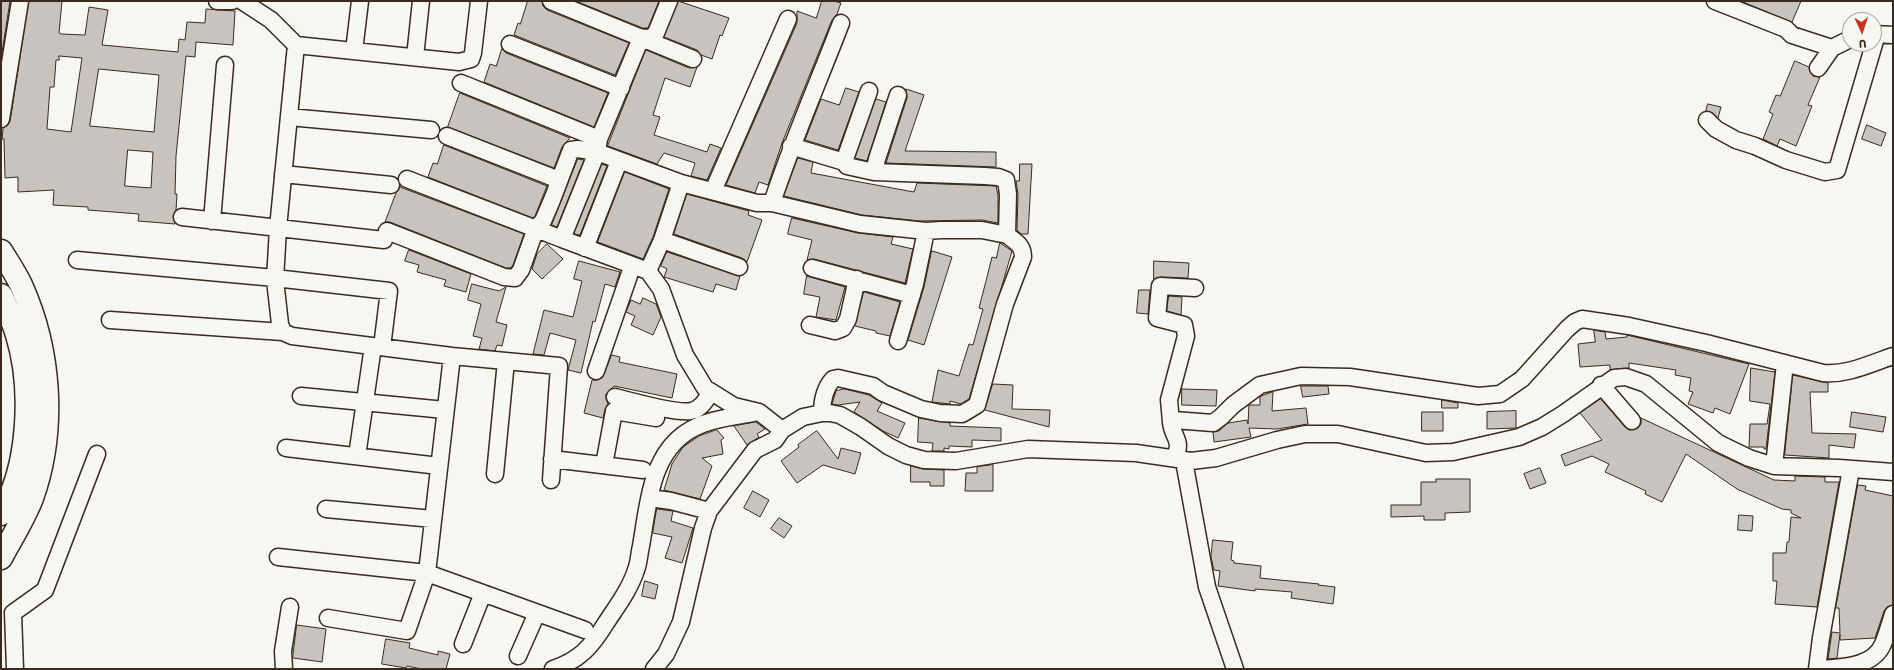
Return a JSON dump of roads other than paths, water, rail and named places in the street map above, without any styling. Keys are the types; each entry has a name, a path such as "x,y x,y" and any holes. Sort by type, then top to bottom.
{"highway":[{"path":"1,251 21,284 37,329 46,368 46,411 43,460 31,500 1,558"},
{"path":"1,295 17,335 24,370 27,417 21,459 9,501 1,514"}],"street":[{"path":"1,119 20,1"},
{"path":"217,1 232,1"},
{"path":"242,1 271,20 296,45 459,62 471,59 473,53 479,1"},
{"path":"354,51 360,1"},
{"path":"415,57 421,1"},
{"path":"551,1 693,58"},
{"path":"641,38 652,37 656,33 669,1"},
{"path":"1715,1 1786,29 1792,35 1832,48"},
{"path":"712,191 788,19"},
{"path":"772,203 791,146 810,103 841,23"},
{"path":"562,239 641,38"},
{"path":"1818,68 1832,48 1842,43"},
{"path":"510,44 621,88"},
{"path":"283,332 280,324 275,278 288,117 296,45"},
{"path":"1708,120 1716,129 1736,140 1755,146 1786,160 1825,172 1837,170 1875,52"},
{"path":"212,220 225,65"},
{"path":"461,83 598,145 619,161 681,183 758,203 772,203 860,224 926,231 982,230 1007,235 1021,245 1023,248 1023,257 1005,304 977,405 962,414 940,413 921,409 883,393 874,386 838,378 833,379 828,387 822,402 822,413"},
{"path":"844,162 869,91"},
{"path":"874,172 898,95"},
{"path":"288,117 431,130"},
{"path":"447,136 559,180"},
{"path":"182,217 278,228 385,236 510,278 515,278 521,270 536,228 543,221 570,150 598,145"},
{"path":"791,146 844,162 847,166 874,172 984,176 998,177 1006,180 1008,194 1007,235"},
{"path":"585,248 619,161"},
{"path":"283,174 391,185"},
{"path":"407,179 536,228 632,267 648,271 661,289 685,354 705,388 734,406 759,412 782,430"},
{"path":"648,271 662,240 681,183"},
{"path":"898,341 912,295 926,231"},
{"path":"662,240 739,267"},
{"path":"77,260 275,278 389,291 365,402 357,456"},
{"path":"596,372 632,267"},
{"path":"812,268 912,295"},
{"path":"810,325 835,331 843,328 848,319 856,279"},
{"path":"1196,288 1160,286 1157,318 1184,326 1186,336 1169,400 1172,422 1178,441 1179,459 1207,587 1235,669"},
{"path":"1172,422 1178,419 1213,423 1233,404 1260,385 1300,376 1350,377 1478,396 1500,394 1522,379 1567,328 1574,322 1582,319 1629,326 1690,339 1822,373 1833,374 1865,368 1893,356"},
{"path":"110,320 283,332 292,336 378,347 452,356 559,366 551,480"},
{"path":"328,618 408,631 427,573 452,356"},
{"path":"496,474 506,361"},
{"path":"1774,466 1785,363"},
{"path":"654,669 666,654 681,622 703,528 709,511 755,450 775,440 782,430 803,417 822,413 840,416 861,427 888,446 906,455 924,460 956,461 1028,450 1136,454 1179,459 1216,458 1277,440 1305,434 1338,434 1426,453 1453,452 1519,437 1563,414 1614,378 1626,378 1646,384 1718,443 1748,458 1774,466 1851,468 1893,472"},
{"path":"1601,386 1632,421"},
{"path":"614,398 691,411 702,406 711,392"},
{"path":"301,396 446,410"},
{"path":"604,465 614,412 656,418"},
{"path":"553,669 569,664 591,646 626,592 637,570 650,498 661,460 671,446 686,432 698,425 759,412"},
{"path":"286,448 439,466"},
{"path":"15,669 13,613 45,590 97,454"},
{"path":"552,458 643,470"},
{"path":"1817,669 1820,638 1851,468"},
{"path":"650,498 671,501 709,511"},
{"path":"326,509 433,520"},
{"path":"278,558 427,573 585,630"},
{"path":"463,644 484,593"},
{"path":"284,669 283,651 290,607"},
{"path":"518,656 537,612"},
{"path":"1822,669 1851,666 1871,659 1883,646 1893,614"}]}
